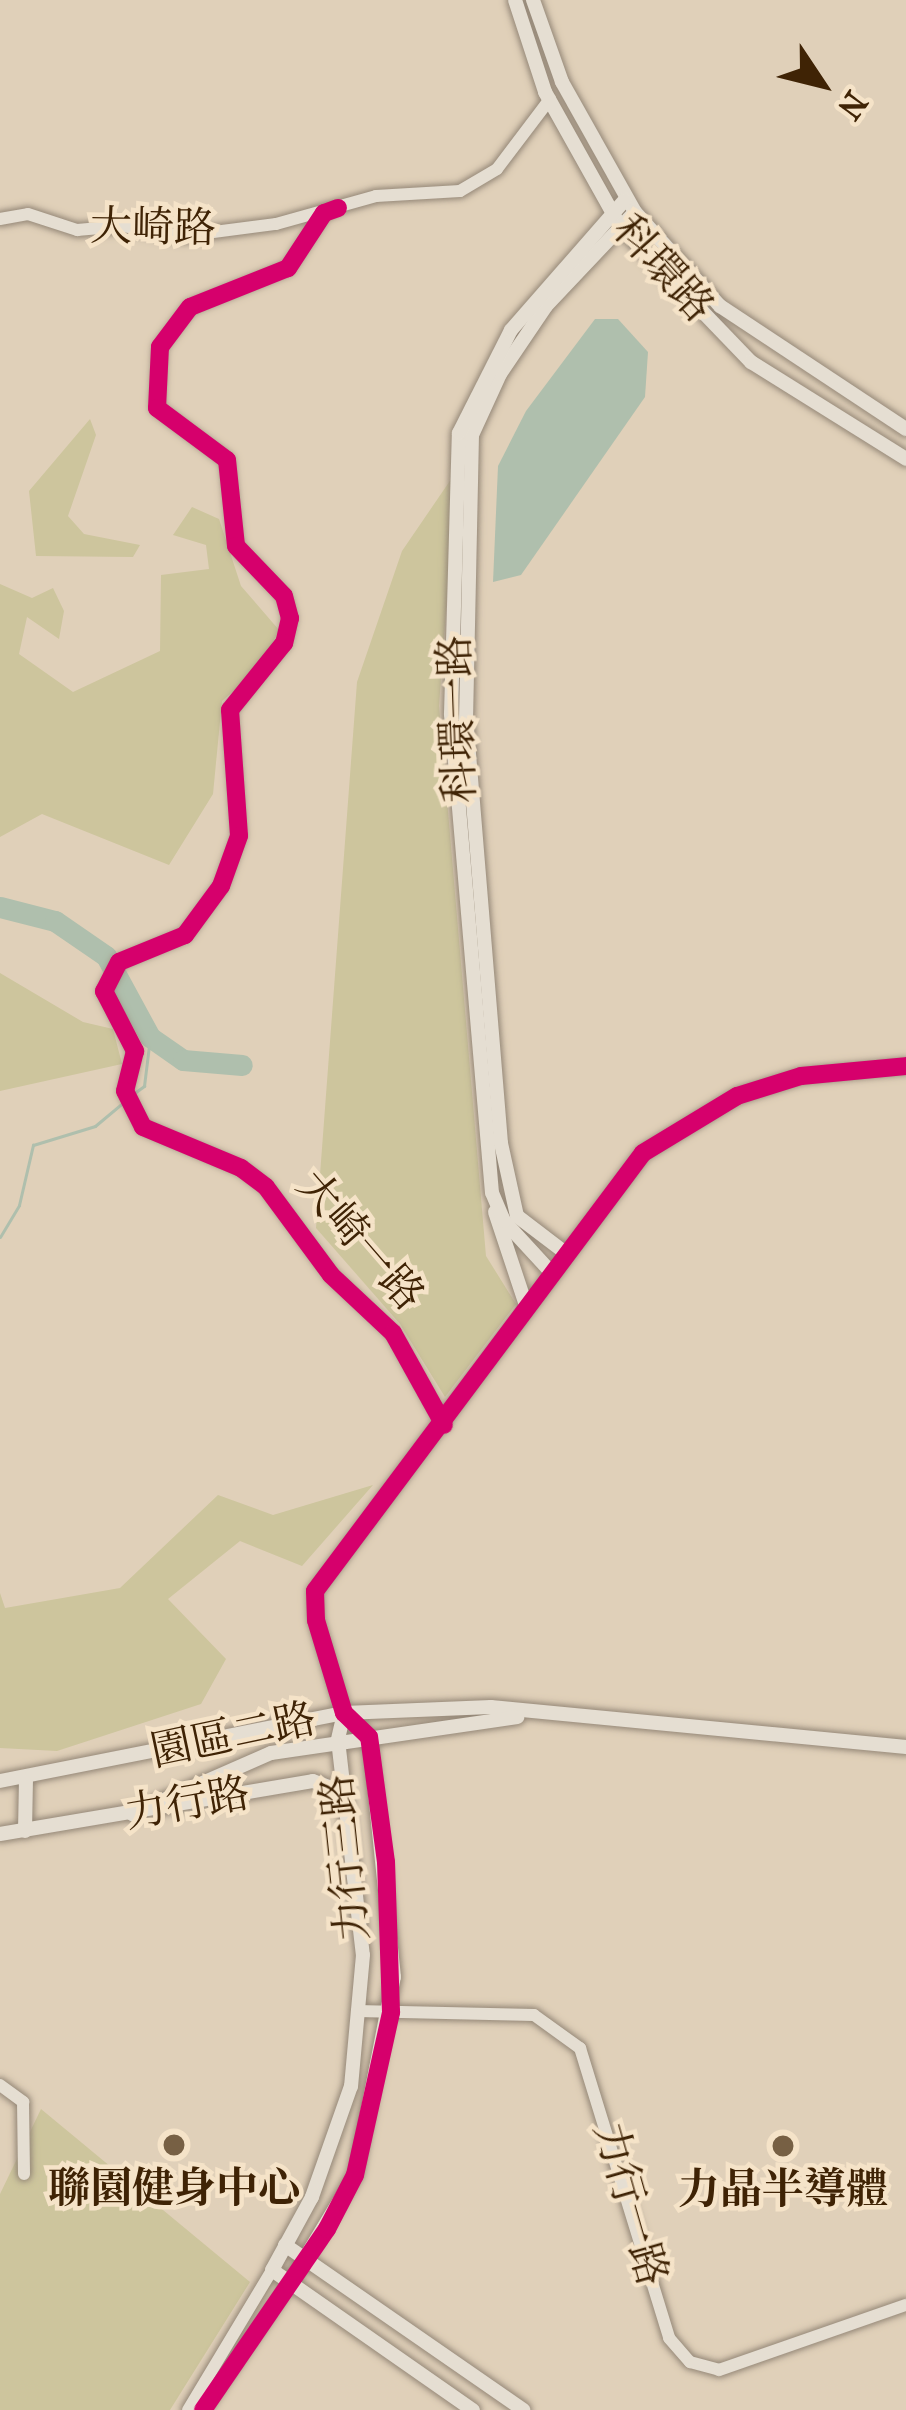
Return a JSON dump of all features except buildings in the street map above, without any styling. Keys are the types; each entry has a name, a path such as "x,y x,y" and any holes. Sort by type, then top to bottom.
{"street":[{"name":"科環路","path":"515,0 550,99 616,221 751,362 906,459"},
{"name":"科環路","path":"533,0 562,82 630,206 720,306 769,344 906,429"},
{"name":"大崎路","path":"0,219 28,214 76,230 123,226 184,236 338,208 376,196 460,191 497,169 550,99"},
{"name":"科環一路","path":"526,1305 494,1201 452,714 459,433 511,330 630,206"},
{"name":"大崎一路","path":"338,208 324,213 288,268 190,307 160,346 157,409 227,460 236,545 284,596 290,618 284,643 230,710 239,836 221,886 185,935 119,962 106,978 106,1004 136,1052 125,1090 143,1127 227,1161 266,1187 331,1275 393,1333 444,1425"},
{"name":"科環一路","path":"563,1252 517,1216 501,1143 466,721 472,435 546,306 616,221"},
{"name":"力行三路","path":"188,2410 285,2245 335,2141 350,2086 363,1955 338,1740 344,1713 316,1620 315,1591 444,1425 563,1252 643,1153 698,1115 801,1076 906,1066"},
{"path":"494,1201 550,1270"},
{"name":"園區二路","path":"26,1779 344,1713 491,1707 906,1747"},
{"name":"力行三路","path":"203,2410 308,2258 355,2175 391,2012 386,1862 369,1737 344,1713"},
{"name":"園區二路","path":"132,1814 208,1774 338,1740 540,1714"},
{"path":"0,1783 26,1779 25,1832"},
{"name":"力行路","path":"0,1834 313,1781 334,1789 349,1825"},
{"name":"力行一路","path":"357,2012 534,2015 580,2048 669,2338 690,2362 719,2370 906,2305"},
{"path":"0,2085 23,2102 24,2174"},
{"path":"285,2245 524,2410"},
{"path":"272,2270 473,2410"}],"shaded area":[{"path":"595,319 618,319 648,352 645,397 521,575 493,582 498,466 526,411"},
{"path":"90,419 96,435 68,516 84,534 140,545 133,557 36,556 29,491"},
{"path":"456,472 439,706 486,1256 516,1304 445,1397 400,1324 316,1228 357,682 402,551"},
{"path":"192,507 219,519 241,586 279,630 260,668 222,701 213,794 169,865 42,814 0,837 0,584 32,598 53,588 64,611 59,639 27,617 19,654 73,692 160,651 161,575 209,569 206,545 173,535"},
{"path":"0,973 83,1022 113,1029 122,1064 0,1091"},
{"path":"373,1485 302,1566 240,1541 168,1599 226,1659 201,1704 57,1751 0,1748 0,1593 5,1608 120,1588 218,1495 273,1515"},
{"path":"41,2109 250,2282 170,2410 0,2410 0,2194"}],"waterway":[{"path":"0,907 55,921 106,956 150,1037 183,1060 242,1065"},
{"path":"133,1094 144,1086 150,1037"},
{"path":"0,1237 19,1205 33,1145 95,1126 126,1100"}],"cycle path":[{"path":"338,208 324,213 288,268 190,307 160,347 157,408 227,460 236,546 284,596 290,618 284,643 230,710 239,836 221,886 185,935 119,962 104,991 135,1051 125,1091 143,1127 241,1168 266,1187 331,1275 393,1333 444,1425"},
{"path":"203,2410 327,2229 355,2175 391,2012 386,1862 369,1737 344,1713 316,1620 315,1591 643,1153 737,1096 801,1076 906,1066"}],"place":[{"name":"聯園健身中心","path":"174,2145"},
{"name":"力晶半導體","path":"783,2146"}]}
